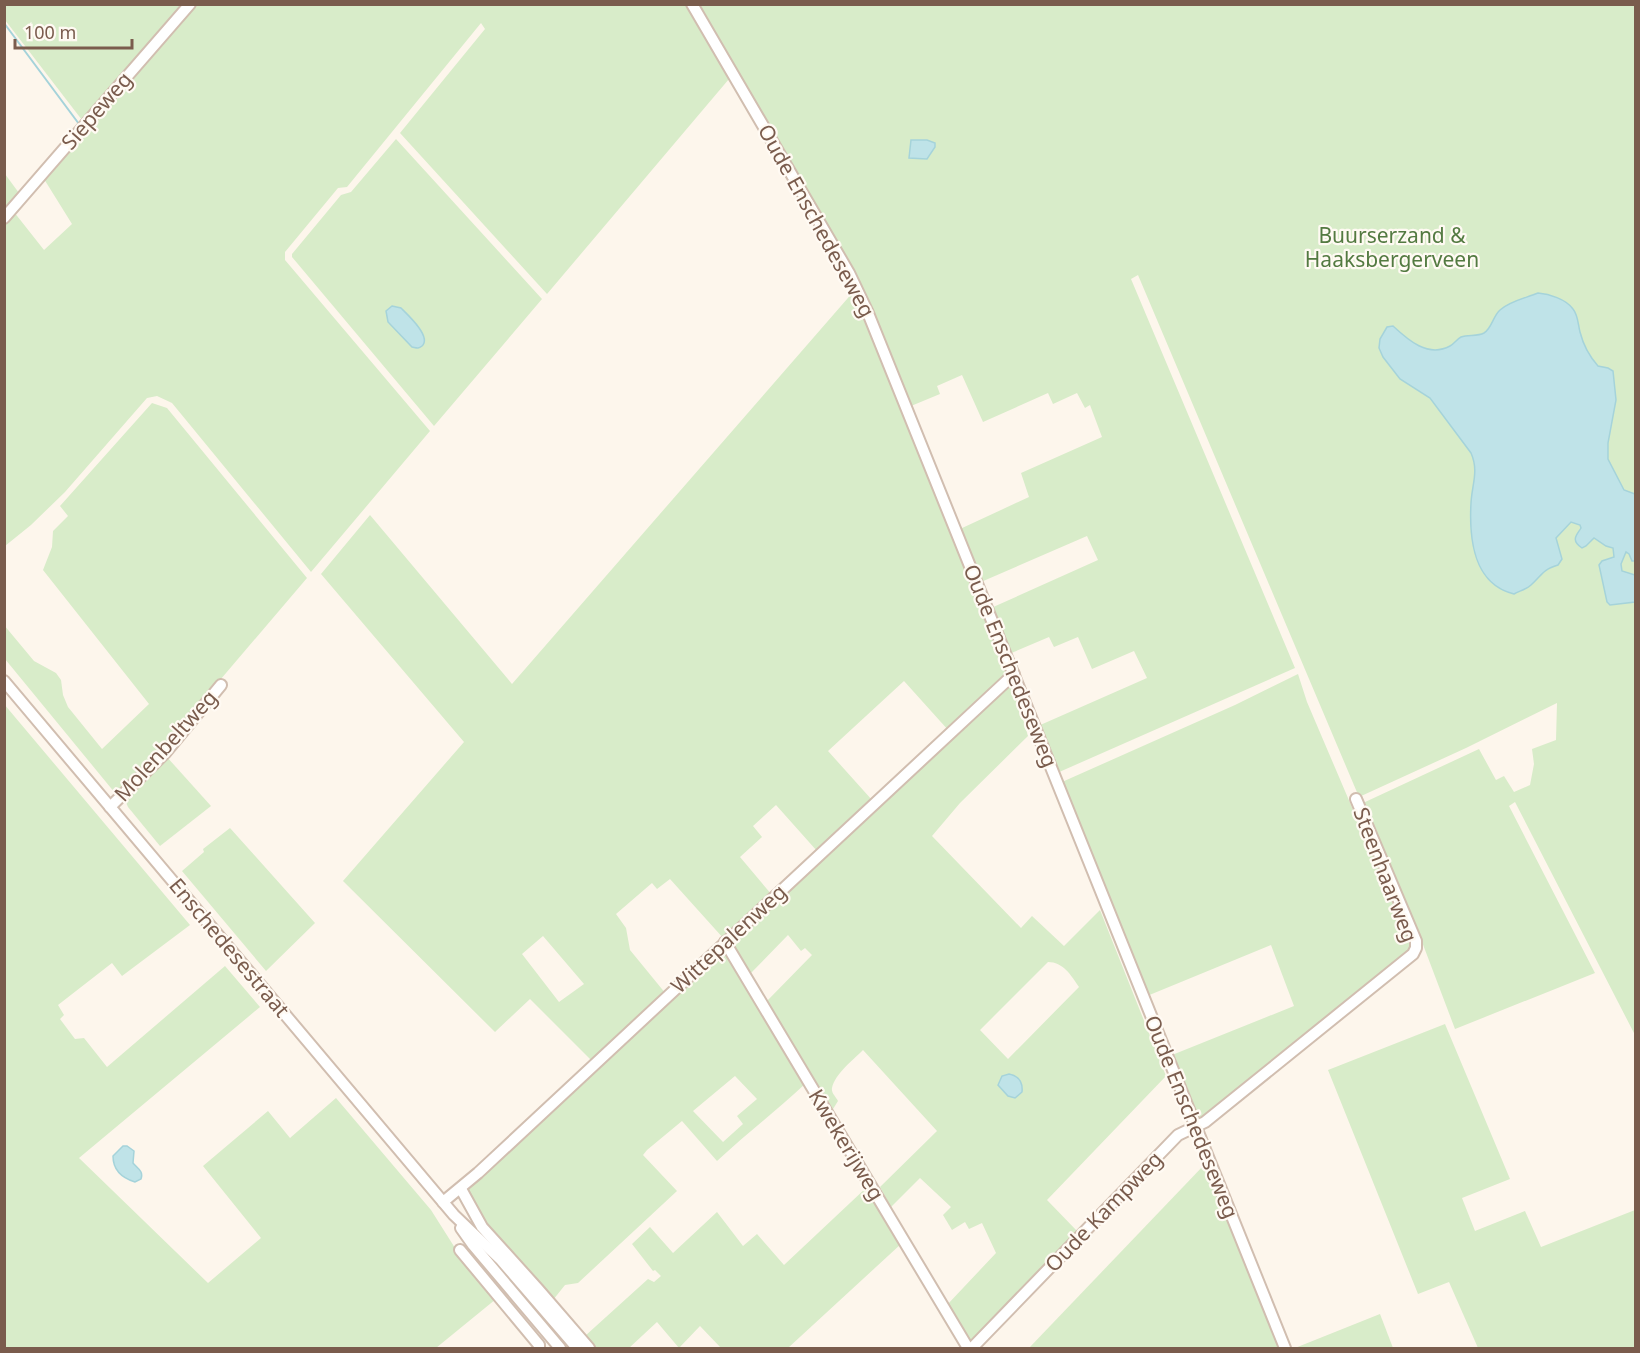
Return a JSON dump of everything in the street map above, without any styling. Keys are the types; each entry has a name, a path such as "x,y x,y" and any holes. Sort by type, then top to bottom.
{"street":[{"name":"Siepeweg","path":"4,218 190,4"},
{"name":"Oude Enschedeseweg","path":"692,4 849,273 873,324 1194,1127 1285,1348"},
{"name":"Wittepalenweg","path":"443,1202 461,1189 1014,674"},
{"name":"Enschedesestraat","path":"4,681 454,1215 501,1260 577,1348"},
{"name":"Molenbeltweg","path":"111,807 165,753 221,685"},
{"name":"Steenhaarweg","path":"1356,799 1416,941 1414,952"},
{"name":"Kwekerijweg","path":"725,942 970,1348"},
{"name":"Oude Kampweg","path":"970,1348 1178,1135 1205,1122 1414,952"},
{"path":"461,1189 482,1227 590,1348"},
{"name":"Enschedesestraat","path":"454,1215 473,1245 560,1348"},
{"path":"460,1250 539,1345 539,1348"}],"green space":[{"path":"4,5 185,5 82,120 5,20"},
{"path":"197,5 686,5 729,79 547,294 400,133 485,29 481,23 347,187 338,188 285,252 285,260 430,431 311,572 172,403 157,396 147,398 65,492 5,546 5,223 14,212 44,250 72,224 44,179"},
{"name":"Buurserzand & Haaksbergerveen","path":"698,5 1635,5 1635,1035 1515,802 1509,806 1595,973 1455,1029 1419,934 1363,803 1479,749 1496,780 1504,776 1514,792 1530,785 1534,764 1532,749 1556,740 1557,703 1359,797 1138,275 1131,279 1295,668 1057,773 1038,726 1147,678 1134,651 1092,669 1078,637 1054,647 1049,637 1009,654 991,608 1098,560 1087,536 981,582 960,529 1029,497 1021,473 1102,437 1090,405 1085,408 1077,393 1053,404 1048,393 983,422 962,375 937,386 940,394 911,406 878,323"},
{"path":"396,139 542,299 434,426 292,257 292,254 341,195 351,192"},
{"path":"5,174 19,193 5,210"},
{"path":"854,291 1008,670 1007,674 949,731 904,681 828,751 872,800 817,851 776,805 753,826 762,837 740,857 772,895 724,939 670,879 657,889 652,883 616,914 626,928 630,950 666,994 593,1062 530,999 495,1032 343,881 464,742 321,574 370,515 512,684","holes":["543,936 584,984 559,1002 522,954"]},
{"path":"152,403 167,408 307,578 169,740 121,790 115,793 5,659 4,625 34,661 56,673 61,680 63,695 68,707 102,749 149,704 43,570 52,547 53,531 68,516 60,506"},
{"path":"1298,674 1307,702 1412,948 1198,1122 1172,1055 1294,1006 1271,945 1147,996 1062,782 1235,705"},
{"path":"1010,682 1028,736 960,803 932,836 1021,928 1032,916 1064,946 1100,910 1166,1076 1047,1200 1078,1232 971,1343 947,1305 996,1253 982,1223 969,1229 965,1222 952,1230 943,1215 951,1207 920,1178 891,1207 880,1187 937,1131 863,1050 834,1083 832,1092 838,1101 833,1109 766,1002 812,955 805,948 801,951 788,935 750,974 734,949 735,941","holes":["1048,962 1066,970 1079,987 1008,1059 980,1030"]},
{"path":"4,704 190,925 122,976 112,963 58,1005 64,1015 60,1019 75,1039 84,1038 107,1067 225,966 260,1007 79,1158 208,1283 261,1238 203,1166 268,1111 290,1138 336,1098 431,1210 462,1259 496,1299 436,1348 5,1348"},
{"path":"166,756 211,806 160,846 128,807 125,800"},
{"path":"230,828 315,923 266,971 182,871 204,852 203,849"},
{"path":"721,953 730,957 805,1084 717,1161 682,1121 647,1150 643,1155 677,1191 578,1283 565,1285 553,1300 491,1231 472,1200 467,1186 523,1140","holes":["735,1076 757,1099 737,1116 743,1124 723,1142 693,1111"]},
{"path":"1445,1024 1510,1179 1462,1198 1475,1231 1525,1211 1541,1247 1635,1210 1635,1348 1478,1348 1449,1282 1418,1294 1328,1070"},
{"path":"1205,1164 1279,1348 1029,1348"},
{"path":"867,1187 901,1244 788,1348 721,1348 700,1326 679,1348 657,1322 629,1348 595,1348 585,1336 648,1279 654,1282 661,1276 655,1270 653,1271 632,1244 650,1227 673,1253 717,1212 743,1246 757,1234 784,1265"},
{"path":"1380,1314 1393,1348 1295,1348"}],"water":[{"path":"911,140 927,140 935,143 935,147 927,159 909,158"},
{"path":"1538,293 1557,298 1570,305 1576,314 1583,341 1592,359 1598,366 1613,371 1616,400 1608,443 1608,459 1624,490 1635,494 1635,561 1632,561 1626,552 1621,564 1622,571 1635,575 1635,602 1610,605 1607,602 1599,565 1602,561 1614,557 1613,548 1594,538 1582,548 1575,540 1581,528 1580,525 1571,522 1556,538 1562,559 1558,565 1514,594 1500,589 1490,581 1476,558 1473,545 1471,517 1475,472 1471,453 1430,398 1400,379 1379,348 1380,339 1387,327 1393,326 1419,346 1426,349 1442,349 1461,337 1484,333 1504,307"},
{"path":"392,306 401,308 418,326 424,337 422,346 412,347 388,322 386,311"},
{"path":"1009,1074 1018,1078 1022,1085 1022,1092 1015,1098 1008,1096 998,1085 1002,1076"},
{"path":"123,1146 134,1151 133,1163 142,1174 141,1179 135,1182 122,1176 115,1165 113,1156"}],"waterway":[{"path":"4,23 79,124"}]}
